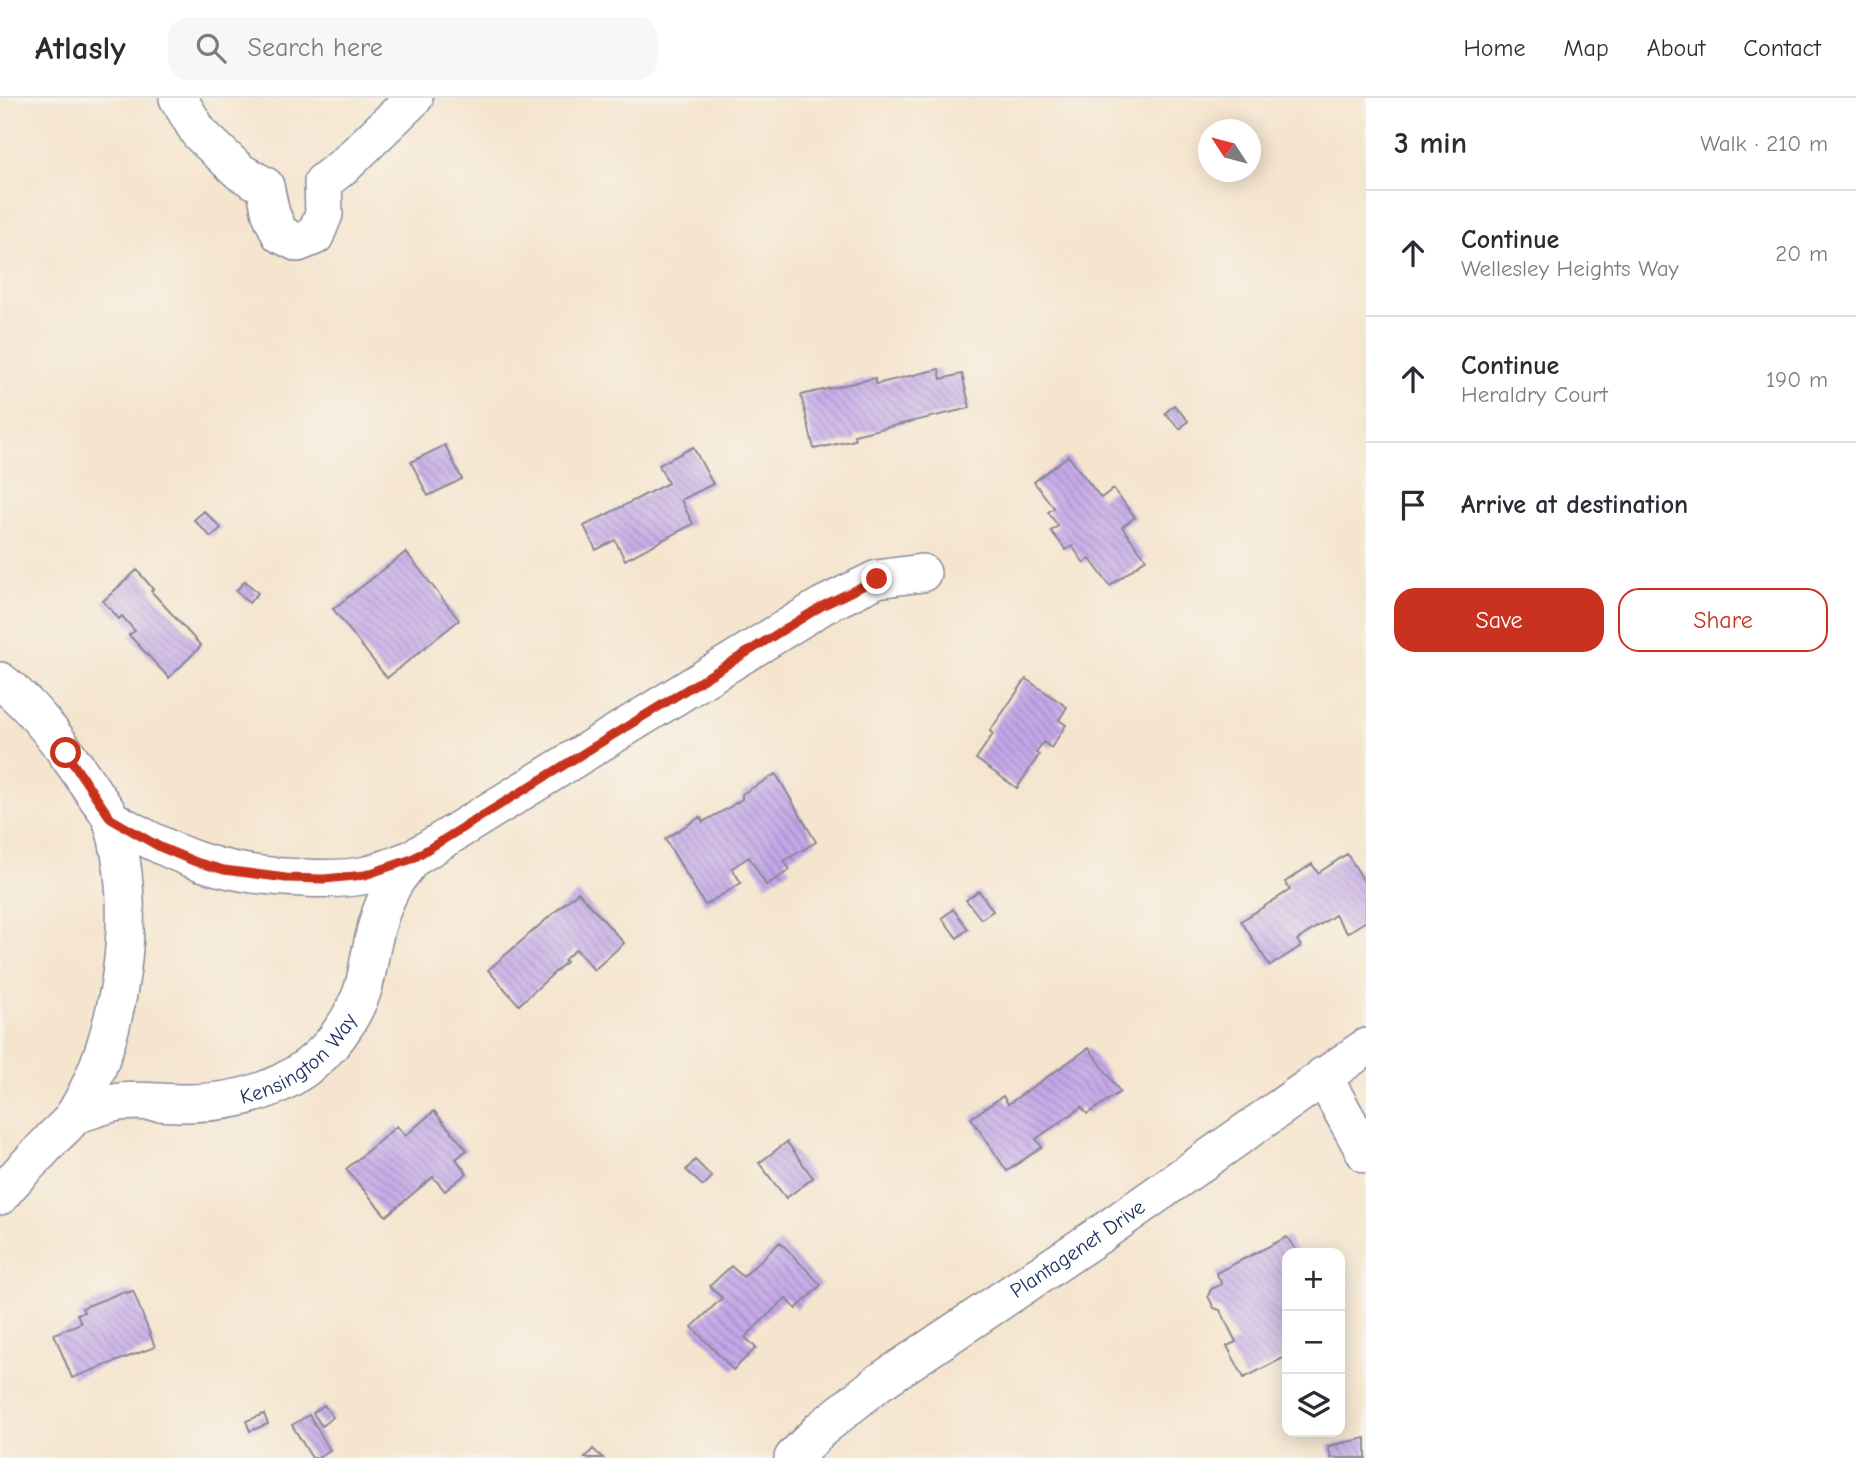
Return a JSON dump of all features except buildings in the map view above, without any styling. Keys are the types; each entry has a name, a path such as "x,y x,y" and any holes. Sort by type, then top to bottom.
{"street":[{"path":"178,98 199,133 240,172 265,186 295,187 323,181 345,165 414,98"},
{"path":"265,186 271,214 280,234 298,243 315,236 324,214 323,181"},
{"path":"111,819 160,847 224,870 286,878 324,879 365,875 412,859 822,606 877,579 922,573"},
{"path":"0,681 42,722 111,819 123,873 123,954 118,999 98,1067 74,1115 0,1196"},
{"name":"Kensington Way","path":"74,1115 117,1102 187,1104 249,1097 285,1082 321,1057 360,997 378,925 393,885 412,859"},
{"name":"Plantagenet Drive","path":"793,1458 821,1429 878,1383 1102,1233 1366,1047"},
{"path":"1323,1076 1366,1154"}],"route":[{"path":"66,753 111,819 160,847 196,862 224,870 286,878 324,879 365,875 412,859 822,606 877,579"}]}
